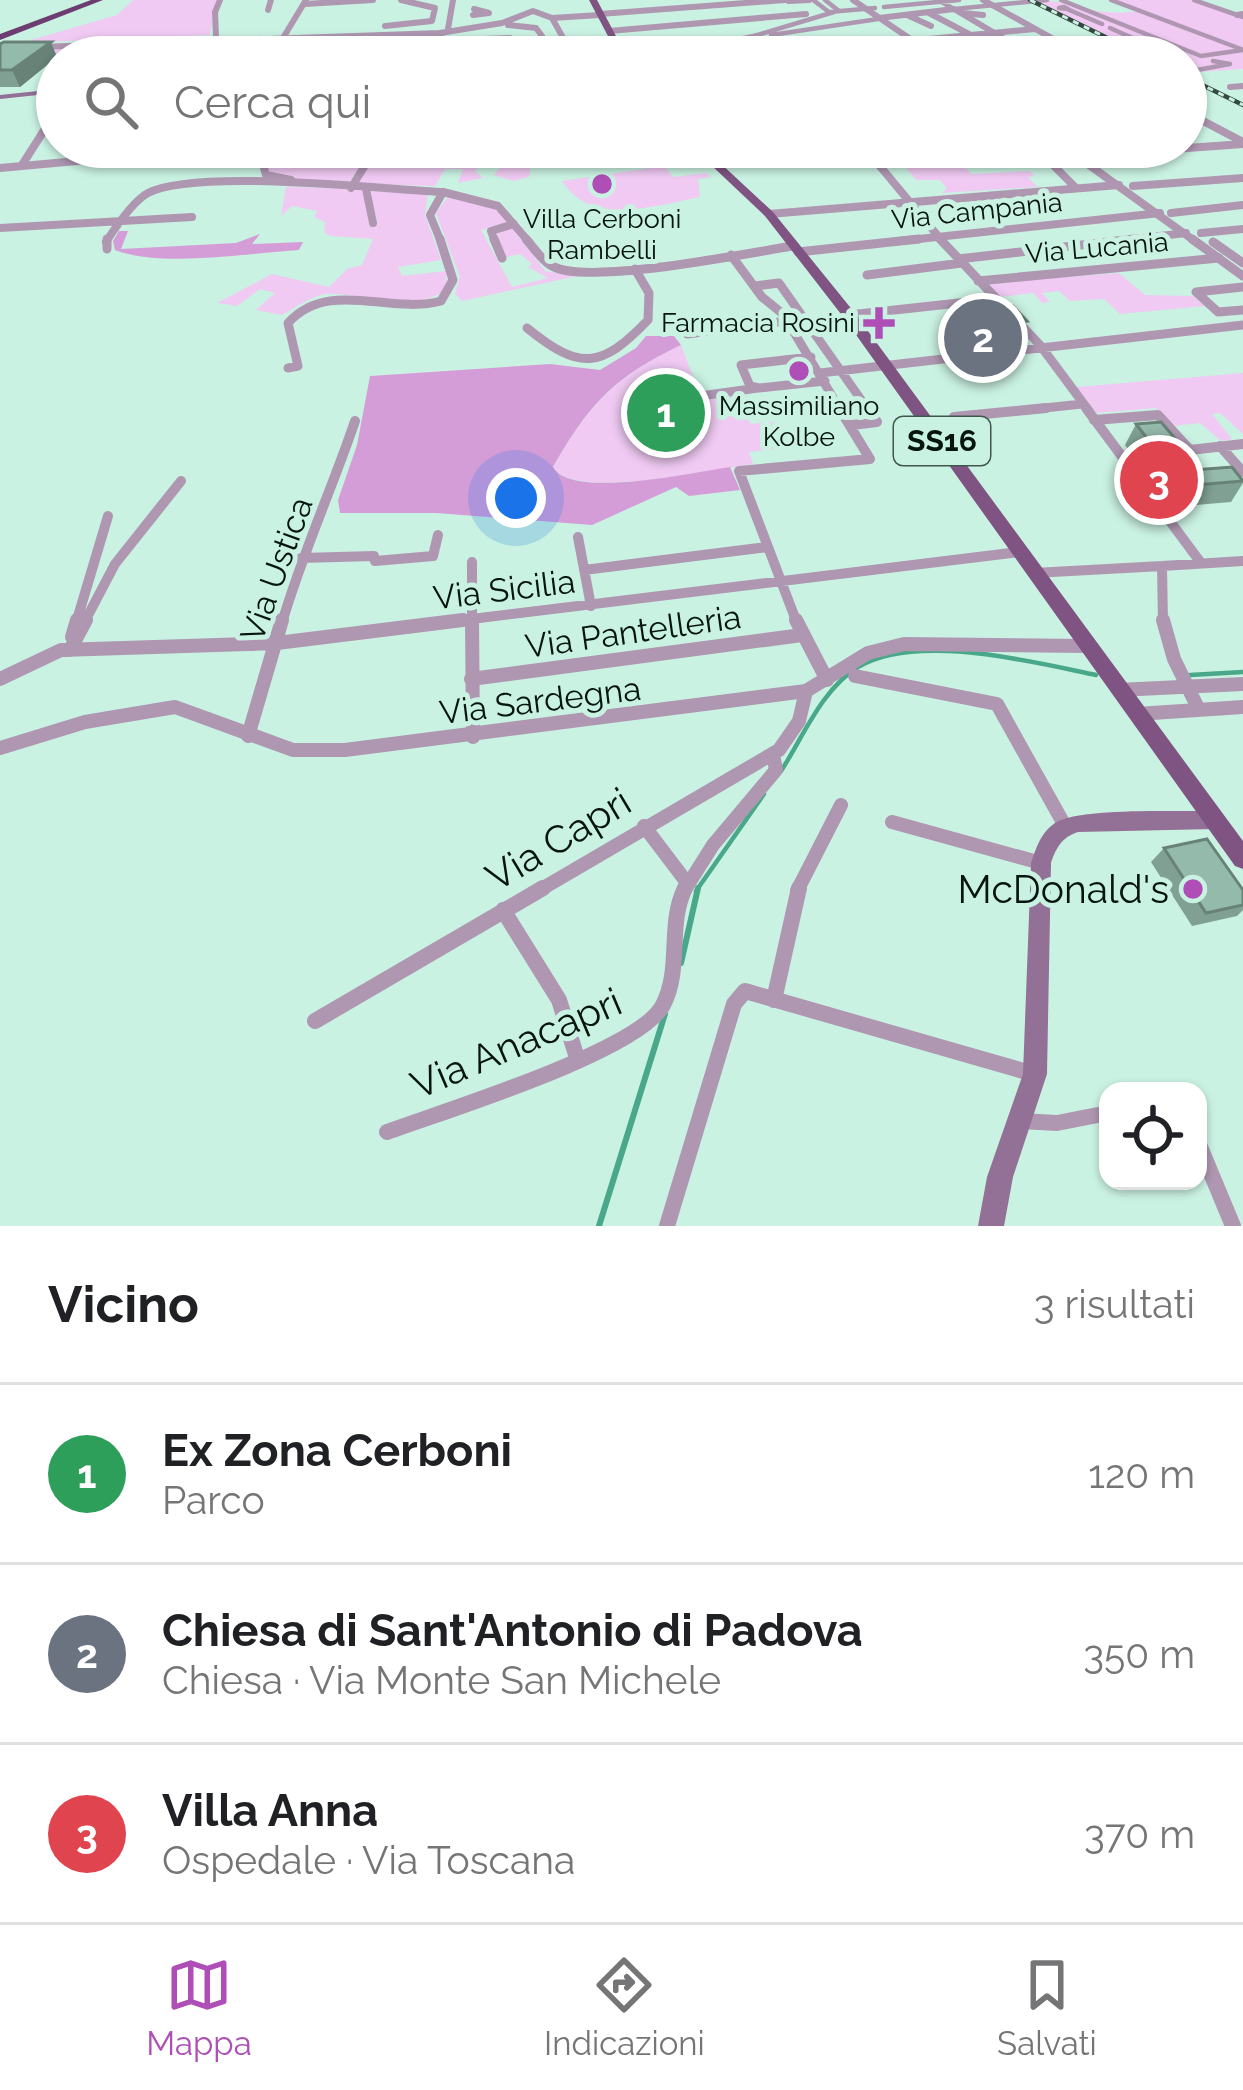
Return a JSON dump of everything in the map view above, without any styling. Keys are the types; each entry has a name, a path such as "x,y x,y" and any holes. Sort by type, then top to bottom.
{"highway":[{"path":"1,41 22,26 88,0"},
{"path":"22,26 98,0"}],"main road":[{"path":"592,0 612,36"},
{"path":"0,97 36,93"},
{"name":"SS16","path":"717,168 769,214 849,315 1243,860"},
{"path":"991,1226 1000,1177 1035,1074 1041,862 1047,841 1065,826 1215,820"}],"street":[{"path":"216,36 214,12 220,0"},
{"path":"268,10 271,0"},
{"path":"288,36 306,2 374,0"},
{"path":"385,26 409,28 432,21 435,8 401,0"},
{"path":"650,0 669,26"},
{"path":"787,0 820,27 854,20"},
{"path":"465,12 504,23 533,11 552,18 805,0 834,12"},
{"path":"805,0 819,13"},
{"path":"825,0 834,12"},
{"path":"840,0 853,10"},
{"path":"854,0 877,8"},
{"path":"871,0 881,20 907,36"},
{"path":"889,0 970,35"},
{"path":"906,0 947,35"},
{"path":"983,0 1048,36"},
{"path":"754,36 881,20 941,5 1045,0 1148,36"},
{"path":"1111,0 1196,36"},
{"path":"1195,0 1241,15"},
{"path":"352,16 359,1"},
{"path":"941,5 999,36"},
{"path":"1063,5 1124,36"},
{"path":"958,14 967,6"},
{"path":"754,36 819,13 916,9"},
{"path":"465,12 536,28 542,36"},
{"path":"452,36 465,12"},
{"path":"372,36 452,30 465,12"},
{"path":"452,30 465,12"},
{"path":"609,31 834,12"},
{"path":"552,18 562,36"},
{"path":"483,20 504,23"},
{"path":"504,23 509,36"},
{"path":"1115,33 1121,24"},
{"path":"959,36 1035,29"},
{"path":"1115,33 1140,33"},
{"path":"1207,41 1243,56"},
{"path":"25,47 36,46"},
{"path":"1207,56 1243,56"},
{"path":"1207,69 1243,56"},
{"path":"1207,61 1228,61"},
{"path":"1212,61 1209,63 1220,67"},
{"path":"1230,87 1243,86"},
{"path":"1207,125 1243,143"},
{"path":"22,165 36,143"},
{"path":"1207,146 1243,143"},
{"path":"0,168 36,164"},
{"path":"264,168 266,175 290,180"},
{"path":"351,188 363,168"},
{"path":"879,168 905,202 1040,345 1201,562"},
{"path":"1057,168 1076,188"},
{"path":"1096,168 1202,233 1241,269"},
{"path":"1109,168 1186,233 1241,269"},
{"path":"1133,185 1243,178"},
{"name":"Via Campania","path":"120,220 146,194 175,185 237,182 443,192 490,202 555,268 635,268 1243,206"},
{"path":"769,214 1119,185"},
{"path":"366,189 373,223"},
{"path":"288,368 298,366 300,359 288,323 294,312 320,298 414,306 444,298 452,287 452,275 430,215 443,192"},
{"path":"0,228 193,217"},
{"path":"107,250 106,240 120,220"},
{"path":"502,257 491,231 514,224"},
{"path":"1202,233 1243,229"},
{"path":"867,275 1186,233"},
{"path":"731,255 787,321 870,459 740,471 779,581 827,680"},
{"name":"Via Lucania","path":"978,281 1220,258"},
{"path":"527,328 559,356 584,362 604,357 626,344 648,320 649,292 635,268"},
{"path":"755,286 779,283 877,422 852,424"},
{"path":"1243,287 1196,292 1218,312 1243,310"},
{"path":"849,315 995,298"},
{"path":"687,334 787,321"},
{"path":"700,396 886,364 1243,326"},
{"path":"759,388 750,386 741,365 811,357"},
{"path":"954,417 1082,404"},
{"path":"1094,420 1158,415 1190,450 1243,444"},
{"name":"Via Ustica","path":"248,736 301,558 328,502 356,421"},
{"path":"1220,446 1243,472"},
{"path":"70,650 115,564 181,482"},
{"path":"70,650 76,613 108,516"},
{"path":"301,558 374,556 376,561 434,556 438,536"},
{"path":"578,537 591,606"},
{"path":"584,570 766,547"},
{"name":"Via Sicilia","path":"0,680 41,657 70,650 277,644 1019,552"},
{"path":"1034,573 1243,561"},
{"path":"472,562 473,737"},
{"path":"1162,566 1161,609 1184,686 1198,708"},
{"name":"Via Pantelleria","path":"471,679 802,635"},
{"name":"Via Sardegna","path":"0,748 154,707 194,711 293,750 473,737 806,691 855,658 880,649 1006,642 1087,646"},
{"path":"856,676 997,704 1065,826"},
{"path":"1118,690 1243,684"},
{"path":"773,754 799,721 806,691"},
{"path":"1137,714 1243,706"},
{"path":"1162,710 1156,720 1159,737 1181,774"},
{"name":"Via Capri","path":"315,1021 773,754"},
{"name":"Via Anacapri","path":"387,1132 638,1031 665,1003 680,898 776,770 773,754"},
{"path":"774,1000 796,891 842,805"},
{"path":"892,822 1041,862"},
{"path":"644,826 688,884"},
{"path":"502,910 559,1000 577,1058"},
{"path":"668,1226 734,1004 745,991 1035,1074"},
{"path":"1021,1120 1057,1123 1099,1115"},
{"path":"1207,1164 1233,1226"}],"shaded area":[{"path":"133,0 216,0 210,35 45,36 117,15"},
{"path":"1033,0 1122,13 1138,11 1111,0 1190,0 1243,19 1243,69 1207,72 1207,36 1106,36"},
{"path":"36,48 36,58 11,58 24,49"},
{"path":"268,168 359,168 348,184 288,183"},
{"path":"367,168 478,168 475,171 483,178 458,183 463,169 445,169 435,186 358,184"},
{"path":"500,168 530,168 529,177 513,181 494,175"},
{"path":"650,168 666,168 673,177 706,173 711,177 698,179 700,197 626,210 590,204 574,196 562,181"},
{"path":"906,168 966,168 972,174 1030,171 1034,176 1028,177 1037,187 941,193 947,189 940,180 916,180"},
{"path":"286,187 364,189 370,223 377,221 368,189 428,191 425,215 441,260 398,267 402,276 446,271 447,288 405,302 325,294 282,315 256,310 275,293 260,289 237,306 217,303 272,274 329,287 347,269 362,265 373,239 330,236 324,232 325,222 314,217 317,211 292,206 281,216"},
{"path":"448,197 496,209 507,222 481,230 512,287 548,278 528,267 532,264 520,254 506,257 493,235 512,227 545,271 577,276 462,301 455,294 460,277 436,213"},
{"path":"119,231 128,231 121,249 236,243 260,234 252,244 303,242 299,250 156,258 115,250 113,241"},
{"path":"1119,273 1145,295 1193,296 1205,306 1120,314 1104,299 1070,301 1059,291 1042,293 1050,302 1042,303 1033,293 999,297 985,283"},
{"path":"646,336 674,336 681,345 606,394 579,425 553,467 564,477 608,483 730,467 740,490 689,496 676,487 592,525 436,513 340,513 338,500 357,445 370,376 550,364 600,370 636,348"},
{"path":"681,345 702,400 738,396 751,424 773,422 785,448 749,452 753,464 646,480 587,482 566,477 553,467 606,394"},
{"path":"1243,373 1243,434 1220,413 1212,414 1232,439 1221,441 1200,423 1172,426 1156,408 1096,413 1076,387"}],"building":[{"path":"36,42 36,53 12,70 0,70 0,44"},
{"path":"1013,306 1027,321 968,327 950,323 956,312"},
{"path":"1161,422 1185,450 1176,451 1193,470 1232,467 1243,481 1184,486 1136,424"},
{"path":"1207,839 1243,890 1243,905 1206,913 1164,848"}],"waterway":[{"path":"781,771 834,688 858,667 882,657 911,652 975,653 1096,675"},
{"path":"1190,675 1243,672"},
{"path":"698,888 764,794"},
{"path":"681,963 698,888"},
{"path":"599,1226 665,1014"}],"railway":[{"path":"1030,0 1103,36"},
{"path":"1207,87 1243,105"}],"place":[{"name":"Villa Cerboni Rambelli","path":"602,184"},
{"name":"Farmacia Rosini","path":"879,323"},
{"name":"Chiesa di Sant'Antonio di Padova","path":"983,338"},
{"name":"Massimiliano Kolbe","path":"799,371"},
{"name":"Ex Zona Cerboni","path":"666,413"},
{"name":"Villa Anna","path":"1159,480"},
{"name":"McDonald's","path":"1193,889"}]}
